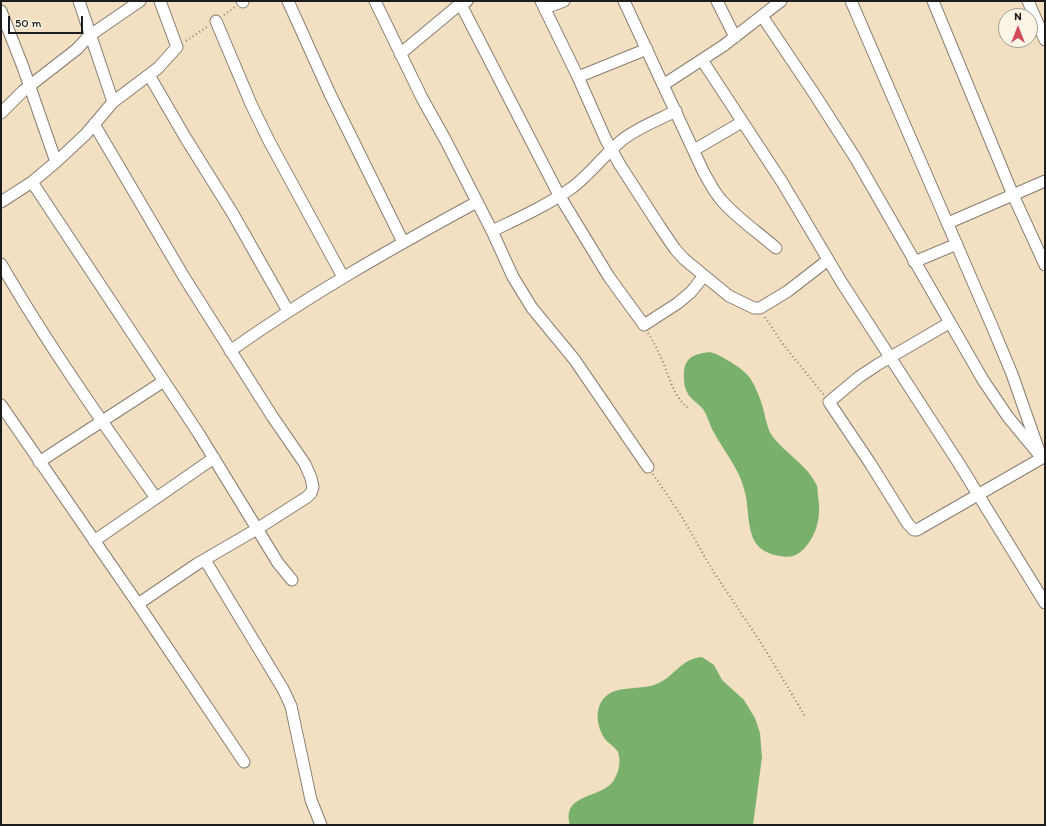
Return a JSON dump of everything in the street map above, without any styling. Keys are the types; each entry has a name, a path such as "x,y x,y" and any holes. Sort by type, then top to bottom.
{"street":[{"path":"78,1 113,102"},
{"path":"1,113 23,90 77,49 89,36 140,1"},
{"path":"1,202 32,182 56,162 73,147 113,102 149,75 177,48 160,1"},
{"path":"288,1 330,94 403,242"},
{"path":"375,1 400,54 492,231 513,277 532,308 574,359 648,467"},
{"path":"564,1 543,5 620,166 675,249 704,276 729,296 754,308 760,308 788,291 828,260"},
{"path":"624,1 704,173 722,202 776,248"},
{"path":"717,1 735,37"},
{"path":"663,85 735,37 781,1"},
{"path":"852,1 1012,374 1044,460"},
{"path":"933,1 1013,195 1045,265"},
{"path":"1028,1 1045,40"},
{"path":"400,54 462,2 559,195 609,277 644,325 678,303 691,292 704,276"},
{"path":"1,11 56,162"},
{"path":"762,16 856,160 987,387 1008,417 1044,460"},
{"path":"216,21 246,92 269,141 343,278"},
{"path":"578,77 647,49"},
{"path":"702,60 782,182 828,260 1045,603"},
{"path":"149,75 288,311"},
{"path":"492,231 559,195 582,180 611,149 632,133 676,111"},
{"path":"694,150 742,122"},
{"path":"94,124 184,278 304,464 312,478 313,487 311,493 307,497 205,560 138,604"},
{"path":"948,223 1045,181"},
{"path":"32,182 214,458 278,563 292,580"},
{"path":"230,351 288,311 403,242 477,202"},
{"path":"914,262 957,244"},
{"path":"1,264 40,328 101,422 156,498"},
{"path":"949,323 890,357 859,377 829,402 911,528 917,530 978,495 1044,460"},
{"path":"39,462 164,381"},
{"path":"1,405 138,604 244,762"},
{"path":"94,542 214,458"},
{"path":"205,560 283,689 291,706 312,800 321,825"}],"path":[{"path":"760,308 782,343 829,402"},
{"path":"644,325 658,351 674,392 680,402 688,408"},
{"path":"648,467 682,517 713,571 763,646 805,716"}],"green space":[{"path":"710,352 732,363 747,374 759,396 771,434 802,465 817,486 819,509 816,528 807,545 801,552 794,556 785,557 770,553 762,549 753,538 749,522 746,497 739,475 713,431 705,412 686,390 684,371 687,361 699,354"},
{"path":"702,657 714,665 722,680 744,700 755,718 760,733 762,757 753,825 570,825 569,814 572,806 585,797 610,785 618,772 618,752 605,739 599,726 598,712 603,699 608,694 615,691 654,685 667,678 688,661 694,658"}]}
